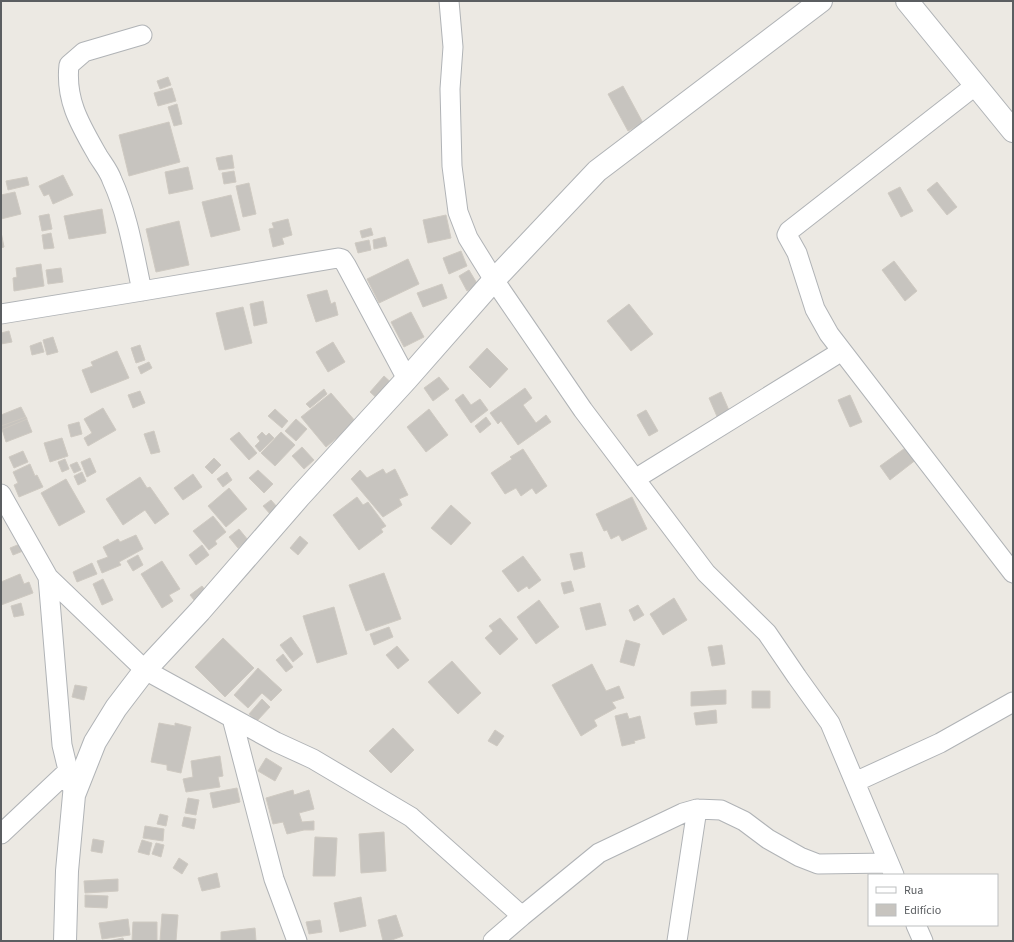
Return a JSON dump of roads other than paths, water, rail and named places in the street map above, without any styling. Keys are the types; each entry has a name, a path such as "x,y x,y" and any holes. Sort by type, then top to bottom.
{"street":[{"path":"449,1 453,47 450,89 452,166 458,212 468,238 494,280 583,410 706,573 767,633 830,723 891,869 818,864 800,857 768,839 744,821 721,810 697,809 682,813 599,853 493,941"},
{"path":"65,941 67,871 74,795 95,742 116,708 145,670 200,611 300,496 407,379 494,280 597,172 821,1"},
{"path":"907,1 1013,131"},
{"path":"142,35 84,52 69,65 68,77 71,98 80,125 112,178 125,213 142,291"},
{"path":"976,86 787,234 796,253 816,309 829,334 1013,573"},
{"path":"1,314 338,258 342,259 407,379"},
{"path":"636,479 842,351"},
{"path":"1,494 48,577 145,670 276,742 313,759 411,817 522,916"},
{"path":"48,577 62,745 74,795"},
{"path":"855,782 940,743 1013,702"},
{"path":"232,718 274,879 297,941"},
{"path":"1,834 68,771"},
{"path":"677,941 697,809"},
{"path":"916,926 923,941"}]}
